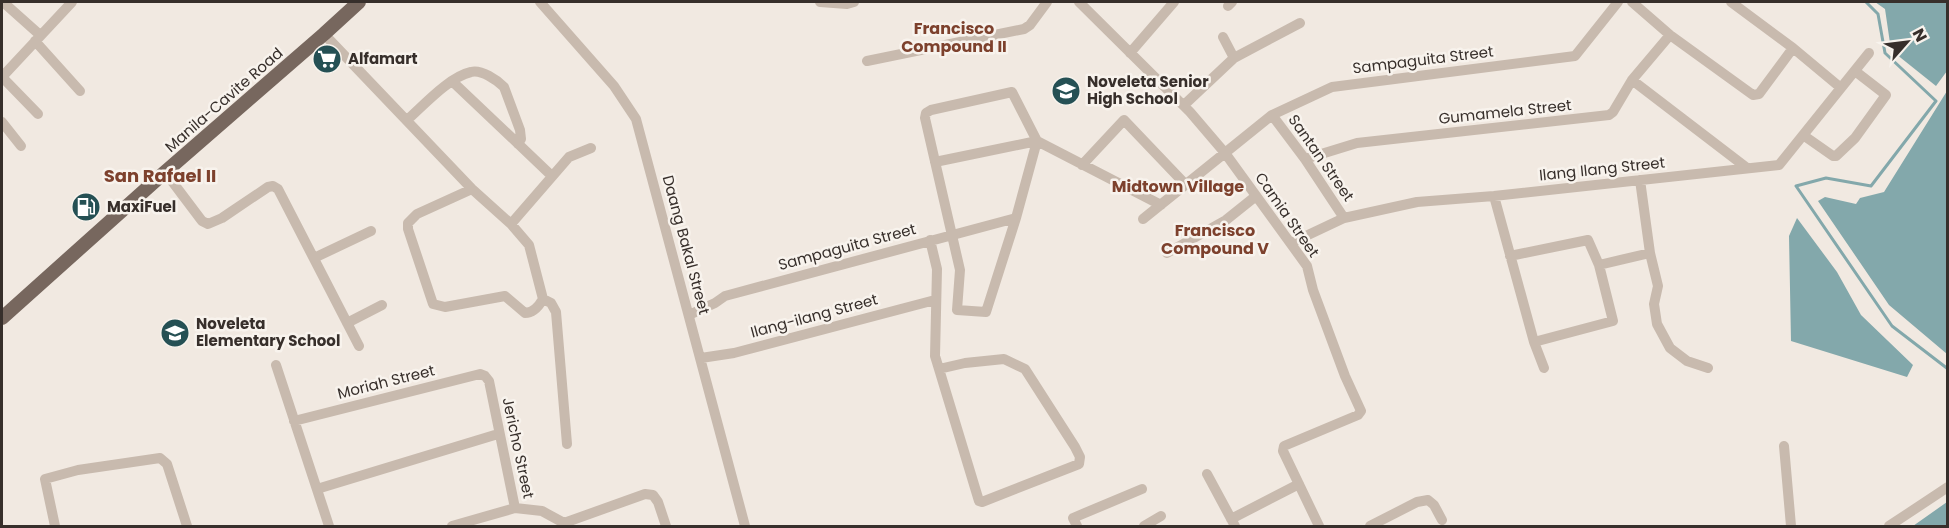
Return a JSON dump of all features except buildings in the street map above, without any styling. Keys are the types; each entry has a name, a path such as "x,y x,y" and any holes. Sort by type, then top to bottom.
{"main road":[{"name":"Manila-Cavite Road","path":"2,318 359,2"}],"street":[{"path":"3,2 38,38 80,91"},
{"path":"38,114 2,77 72,2"},
{"name":"Daang Bakal Street","path":"540,2 614,86 636,119 745,526"},
{"path":"820,2 847,4 854,2"},
{"path":"867,61 1024,29 1030,25 1047,2"},
{"name":"Camia Street","path":"1079,2 1184,105 1225,153 1307,266 1317,301 1360,411 1358,415 1287,444 1283,451 1299,484"},
{"path":"1130,52 1174,2"},
{"name":"Sampaguita Street","path":"1143,219 1272,115 1332,87 1575,56 1618,2"},
{"path":"1632,2 1670,35 1753,95 1759,94 1793,48"},
{"path":"1731,2 1793,48 1841,88"},
{"path":"1184,105 1234,58 1300,23"},
{"path":"324,34 472,189 512,224 529,245 543,299 533,312 525,313 505,297 445,307 434,304 408,229 408,223 417,214 472,189"},
{"name":"Gumamela Street","path":"1305,159 1357,143 1609,116 1632,80 1670,35"},
{"path":"1223,37 1234,58"},
{"name":"Ilang Ilang Street","path":"1291,243 1344,218 1417,202 1494,196 1779,165 1869,52"},
{"path":"407,120 452,81 470,72 478,71 500,82 504,87 520,130 521,139 518,144"},
{"path":"1803,135 1833,156 1839,155 1854,138 1886,95 1855,71"},
{"path":"1632,80 1747,168"},
{"path":"452,81 552,176"},
{"path":"1037,141 1016,218 986,312 957,310 960,270 925,118 926,113 931,110 1012,92 1037,141 1161,205"},
{"name":"Santan Street","path":"1272,115 1305,159 1344,218"},
{"path":"1082,165 1124,120 1186,185"},
{"path":"2,122 21,146"},
{"path":"936,162 1037,141"},
{"path":"512,224 569,157 591,148"},
{"path":"165,172 202,221 208,224 222,218 268,187 273,186 278,189 359,346"},
{"path":"1640,180 1650,253 1658,286 1654,304 1657,324 1670,348 1687,361 1708,368"},
{"path":"1167,253 1226,220 1256,196"},
{"path":"1494,196 1534,342 1544,368"},
{"name":"Sampaguita Street","path":"690,315 709,307 725,296 1016,218"},
{"path":"314,258 371,231"},
{"path":"930,240 937,269 935,356 979,501 982,502 1079,464 1080,457 1076,447 1025,369 1004,359 965,363 939,369"},
{"path":"1510,255 1588,240 1599,265 1613,321 1534,342"},
{"path":"1599,265 1650,253"},
{"path":"543,299 551,303 556,312 567,444"},
{"name":"Ilang-ilang Street","path":"701,358 734,353 935,300"},
{"path":"347,323 382,305"},
{"path":"276,365 329,526"},
{"name":"Moriah Street","path":"294,421 480,374 485,376"},
{"name":"Jericho Street","path":"485,376 489,381 498,434 515,508 542,511 565,524"},
{"path":"317,489 498,434"},
{"path":"1784,446 1791,526"},
{"path":"55,526 45,479 78,470 160,458 167,464 188,526"},
{"path":"1207,474 1233,523 1299,484 1319,526"},
{"path":"1889,526 1947,487"},
{"path":"1075,522 1142,489"},
{"path":"565,524 645,494 652,495 658,502 666,526"},
{"path":"1370,526 1417,502 1428,500 1434,505 1442,520"},
{"path":"452,526 482,522 515,508"},
{"path":"1144,526 1161,516"}],"water":[{"path":"1875,2 1947,2 1947,71 1936,86 1891,50 1885,9"},
{"path":"1947,91 1947,354 1889,305 1818,201 1825,197 1856,204 1860,198 1884,192"},
{"path":"1797,218 1837,272 1861,315 1913,365 1907,377 1791,341 1789,236"},
{"path":"1947,502 1947,526 1913,526"}],"waterway":[{"path":"1866,2 1878,14 1885,53 1936,101 1871,186 1826,178 1796,186 1892,326 1948,369"}],"place":[{"name":"Alfamart","path":"327,59"},
{"name":"Noveleta Senior High School","path":"1066,91"},
{"name":"MaxiFuel","path":"86,207"},
{"name":"Noveleta Elementary School","path":"175,333"}],"district":[{"name":"Francisco Compound II","path":"954,37"},
{"name":"San Rafael II","path":"160,176"},
{"name":"Midtown Village","path":"1178,186"},
{"name":"Francisco Compound V","path":"1215,239"}]}
